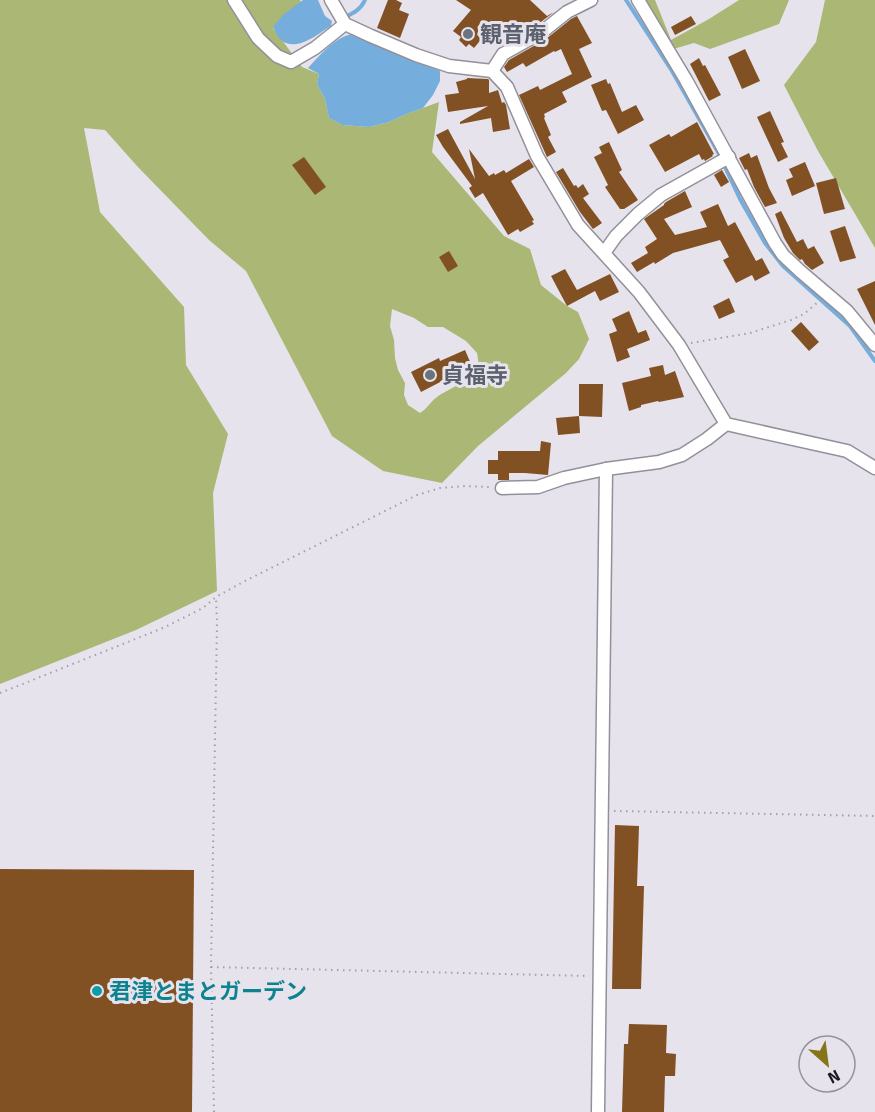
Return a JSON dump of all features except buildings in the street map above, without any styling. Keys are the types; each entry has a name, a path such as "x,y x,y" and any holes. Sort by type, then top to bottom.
{"street":[{"path":"234,0 258,38 277,56 291,62 315,48 342,19"},
{"path":"331,0 342,19 416,55 449,66 492,71 507,87 537,156 578,225 639,292 679,345 726,424 847,451 875,468"},
{"path":"492,71 503,54 542,32 567,12 591,0"},
{"path":"638,0 686,80 724,160 774,243 783,255 847,311 875,345"},
{"path":"604,253 616,236 661,195 724,160"},
{"path":"502,488 538,487 564,478 606,469 659,462 682,455 726,424"},
{"path":"598,1112 606,469"}],"path":[{"path":"679,345 750,333 791,320 804,314 819,302"},
{"path":"0,693 164,628 203,608 216,597 243,582 417,495 440,488 466,486 502,488"},
{"path":"214,1112 211,967 217,662 216,597"},
{"path":"601,811 875,816"},
{"path":"211,967 599,977"}],"green space":[{"path":"0,0 300,0 301,2 273,28 302,67 319,74 317,84 325,99 329,118 342,125 369,127 389,122 439,102 432,152 504,236 530,249 541,285 578,312 589,339 579,359 566,373 478,446 442,483 383,471 332,436 246,271 209,240 105,130 84,128 100,212 184,307 186,365 228,434 213,493 217,591 136,630 0,684","holes":["392,309 428,327 443,327 466,341 477,353 479,366 459,385 437,397 420,413 408,405 404,395 405,383 398,370 390,326"]},
{"path":"643,0 655,0 671,40 739,0 789,0 779,24 710,49 694,43 670,50"},
{"path":"825,0 875,0 875,248 818,151 784,85 816,42"}],"water":[{"path":"303,0 318,0 325,16 332,21 331,26 304,42 286,43 280,39 273,27 284,14"},
{"path":"353,34 440,71 440,81 423,108 389,122 369,127 342,125 329,118 325,99 317,84 319,74 308,68 334,42"}],"waterway":[{"path":"345,17 357,10 365,0"},
{"path":"626,0 672,71 718,152 740,199 765,243 783,266 850,326 875,361"}],"place":[{"name":"観音庵","path":"468,34"},
{"name":"貞福寺","path":"430,375"},
{"name":"君津とまとガーデン","path":"97,991"}]}
